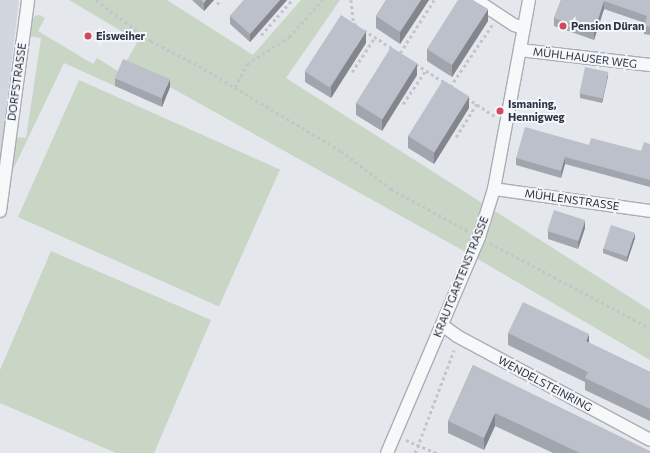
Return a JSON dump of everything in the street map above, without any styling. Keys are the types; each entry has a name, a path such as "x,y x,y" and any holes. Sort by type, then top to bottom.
{"street":[{"name":"DORFSTRASSE","path":"0,211 28,0"},
{"path":"476,0 514,25 524,28"},
{"name":"KRAUTGARTENSTRASSE","path":"387,453 479,237 494,189 529,0"},
{"name":"MÜHLHAUSER WEG","path":"520,50 650,65"},
{"name":"MÜHLENSTRASSE","path":"494,189 650,211"},
{"name":"WENDELSTEINRING","path":"442,325 457,336 650,440"}],"path":[{"path":"96,0 151,41 235,87 341,151 391,189 650,328"},
{"path":"217,4 221,0"},
{"path":"261,35 292,0"},
{"path":"235,87 247,64 289,37 322,0"},
{"path":"351,0 354,23 406,58"},
{"path":"400,54 434,0"},
{"path":"450,87 493,24"},
{"path":"352,72 375,38"},
{"path":"412,62 457,91"},
{"path":"403,104 425,70"},
{"path":"464,96 507,124"},
{"path":"456,137 477,104"},
{"path":"395,435 437,453"}],"shaded area":[{"path":"0,0 19,0 0,161"}],"green space":[{"path":"69,0 167,0 253,55 301,0 340,0 286,78 650,310 650,360 471,255 170,87 123,67 138,41"},
{"path":"40,15 45,18 38,31 93,64 97,58 121,73 115,86 64,63 9,178 13,137 26,138 41,38 28,36 34,16"},
{"path":"79,80 280,169 219,307 18,217"},
{"path":"51,251 211,320 154,453 116,453 0,403 0,370"}],"building":[{"path":"244,0 280,0 250,34 230,16"},
{"path":"386,0 421,0 400,32 376,16"},
{"path":"458,0 473,0 488,9 452,65 427,49"},
{"path":"561,0 650,0 650,27 644,26 647,16 604,1 594,32 554,18"},
{"path":"341,15 366,31 330,88 305,71"},
{"path":"391,47 417,63 382,119 356,103"},
{"path":"123,59 170,79 162,98 115,78"},
{"path":"585,67 608,72 603,98 579,93"},
{"path":"443,80 469,96 434,152 408,136"},
{"path":"525,127 589,145 591,138 641,151 644,142 650,144 650,180 565,157 561,171 516,158"},
{"path":"554,210 585,220 579,241 547,231"},
{"path":"611,225 635,233 627,257 603,249"},
{"path":"523,302 589,334 586,341 650,372 650,409 585,378 588,372 508,333"},
{"path":"473,365 650,451 650,453 580,453 495,413 484,438 448,421"}],"place":[{"name":"Pension Düran","path":"563,26"},
{"name":"Eisweiher","path":"88,36"},
{"name":"Ismaning, Hennigweg","path":"500,111"}]}
